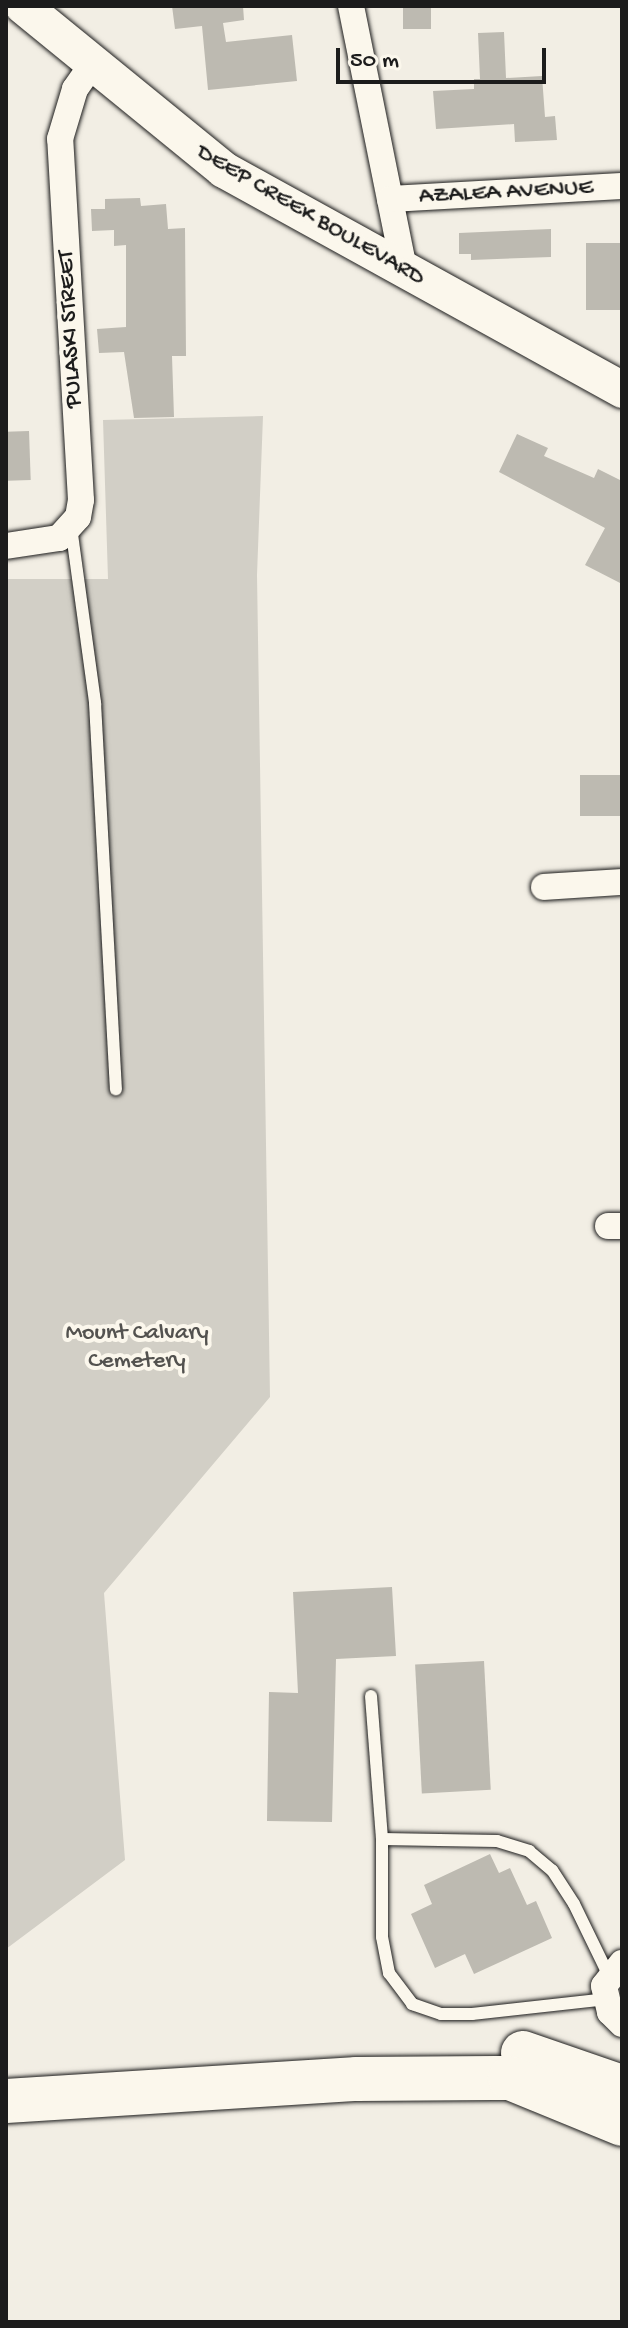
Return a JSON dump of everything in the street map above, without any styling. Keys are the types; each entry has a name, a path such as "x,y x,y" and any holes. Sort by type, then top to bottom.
{"highway":[{"path":"6,2076 286,2057 512,2065 622,2087"},
{"path":"6,2101 357,2079 512,2065 622,2124"}],"street":[{"name":"DEEP CREEK BOULEVARD","path":"23,6 224,170 405,273 622,390"},
{"path":"351,6 405,273"},
{"name":"PULASKI STREET","path":"71,527 81,500 60,139 75,89 92,65"},
{"name":"AZALEA AVENUE","path":"390,199 622,186"},
{"path":"6,546 43,544 71,527"},
{"path":"544,887 622,882"},
{"path":"613,1979 622,2024"}],"lane":[{"path":"71,527 95,703 116,1089"},
{"path":"371,1696 382,1839 382,1937 389,1973 412,2004 441,2014 472,2014 613,1979 574,1904 552,1870 529,1851 497,1841 382,1839"}],"green space":[{"name":"Mount Calvary Cemetery","path":"263,416 257,575 270,1397 104,1593 125,1860 6,1949 6,579 108,579 103,420"}],"building":[{"path":"172,6 243,6 244,20 223,23 226,42 292,35 297,81 208,90 202,26 175,29"},
{"path":"403,6 431,6 431,29 403,29"},
{"path":"504,32 506,78 542,76 545,117 555,116 557,140 515,142 514,124 436,129 433,91 474,89 474,79 480,79 478,33"},
{"path":"140,198 141,206 166,204 168,229 185,228 186,356 172,356 174,417 134,418 124,352 99,353 97,329 126,327 126,245 114,246 114,230 92,231 91,209 105,209 105,199"},
{"path":"551,229 551,257 471,260 471,254 459,254 459,233"},
{"path":"586,243 622,243 622,310 586,310"},
{"path":"29,431 31,480 8,481 6,432"},
{"path":"517,434 548,448 544,456 594,478 598,469 622,481 622,584 585,565 605,528 499,472"},
{"path":"580,775 622,775 622,816 580,816"},
{"path":"392,1587 396,1656 336,1659 332,1822 267,1821 269,1692 298,1693 293,1592"},
{"path":"484,1661 491,1790 422,1793 415,1665"},
{"path":"490,1854 499,1873 510,1868 527,1905 536,1901 552,1938 474,1974 465,1954 435,1968 411,1914 432,1904 424,1885"}]}
